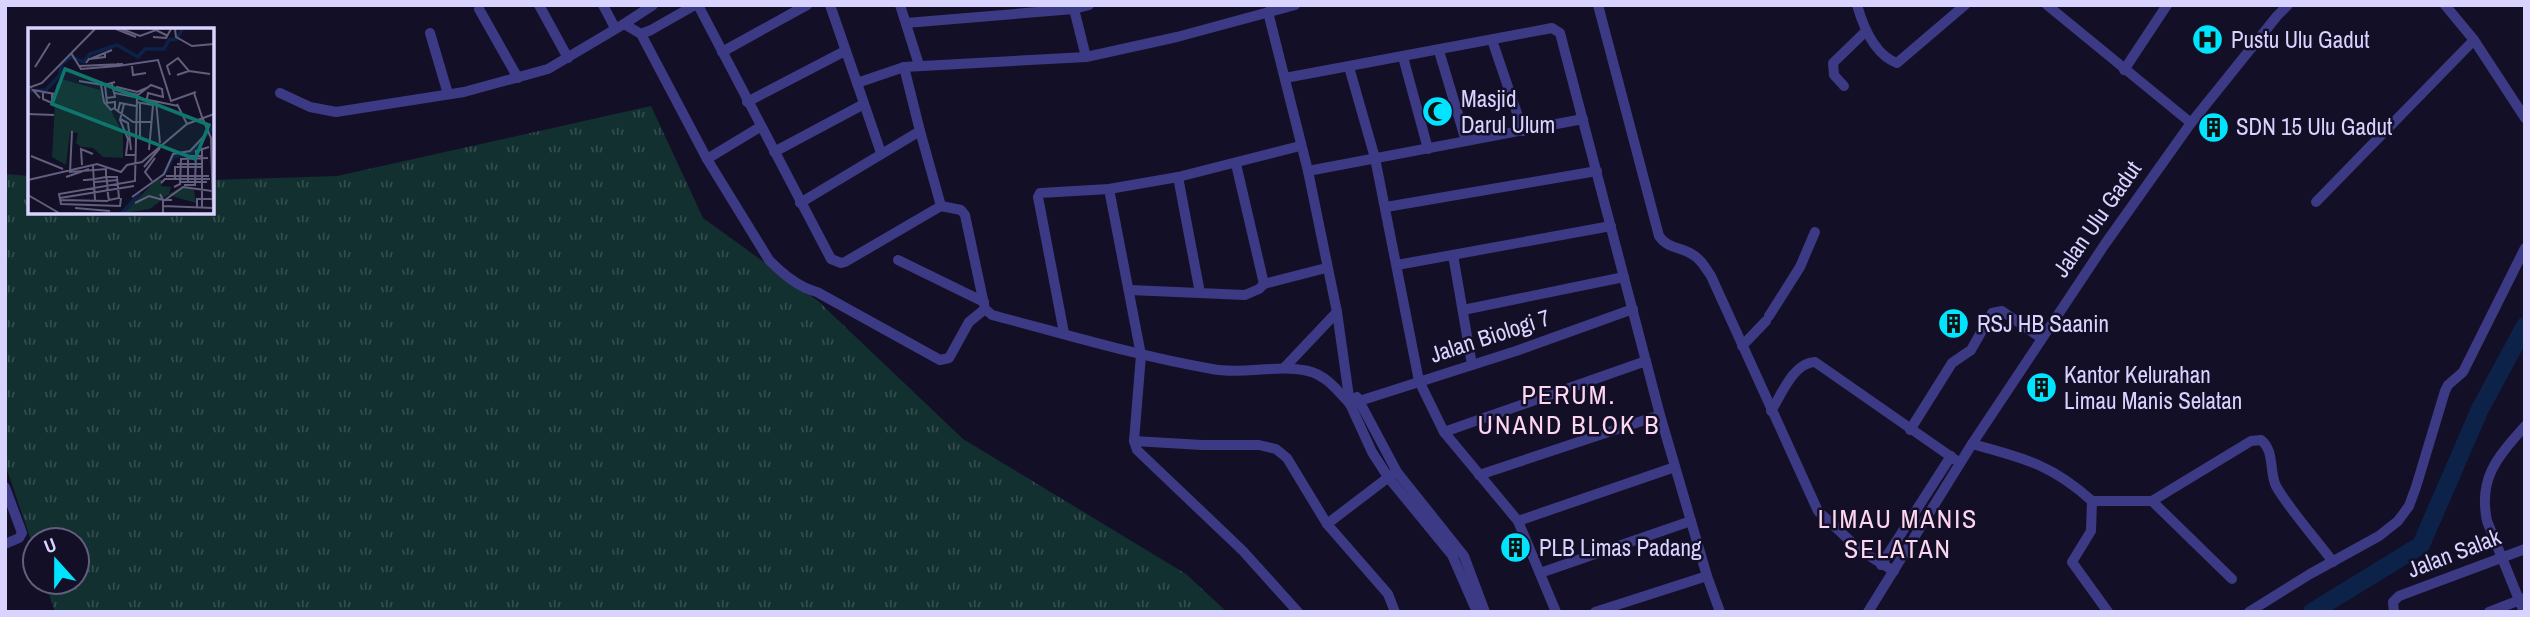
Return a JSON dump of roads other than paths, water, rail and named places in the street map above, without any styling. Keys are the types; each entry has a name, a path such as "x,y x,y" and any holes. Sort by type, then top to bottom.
{"street":[{"path":"539,5 568,58"},
{"path":"603,5 620,26 640,34 707,159 769,260 803,288 817,292 940,360 945,360 952,354 965,329 984,305"},
{"path":"280,93 310,107 336,112 448,94 517,78 548,69 653,5"},
{"path":"640,34 697,5 831,259 841,263 941,206 961,209 965,215 984,305"},
{"path":"722,52 807,5"},
{"path":"830,5 881,153"},
{"path":"900,5 919,65"},
{"path":"906,23 1089,5"},
{"path":"857,83 904,67 919,65 1086,57 1177,37 1295,5"},
{"path":"1598,5 1659,236 1668,246 1691,254 1706,268 1818,511 1861,551 1894,571"},
{"path":"1857,5 1866,30 1882,53 1898,63 1965,5"},
{"path":"2047,5 2191,123"},
{"path":"2124,70 2167,5"},
{"name":"Jalan Ulu Gadut","path":"1868,612 2041,338 2191,123 2288,5"},
{"path":"2445,5 2474,40 2525,118"},
{"path":"1073,7 1086,57"},
{"path":"479,9 517,78"},
{"path":"1268,12 1308,171 1349,387 1372,452 1464,556 1485,612"},
{"path":"1285,78 1552,29 1560,33 1660,415 1720,612"},
{"path":"1843,86 1834,75 1833,63 1866,30"},
{"path":"430,33 448,94"},
{"path":"1492,40 1523,131"},
{"path":"2316,202 2474,40"},
{"path":"747,102 845,51"},
{"path":"1439,51 1466,141"},
{"path":"1403,57 1428,149"},
{"path":"904,67 941,206"},
{"path":"1349,67 1386,207 1419,381 1444,432 1517,521 1556,612"},
{"path":"774,152 864,104"},
{"path":"1308,171 1583,120"},
{"path":"707,159 760,127"},
{"path":"800,203 920,131"},
{"path":"1064,333 1039,195 1043,192 1110,189 1178,177 1300,146"},
{"path":"1236,164 1264,284"},
{"path":"1386,207 1597,171"},
{"path":"1178,177 1200,293"},
{"path":"1110,189 1141,355 1134,441 1139,454 1243,551 1298,612"},
{"path":"1397,265 1611,226"},
{"path":"1742,346 1768,319 1800,267 1815,232"},
{"path":"2249,612 2379,536 2403,514 2416,486 2445,391 2463,372 2525,248"},
{"path":"1453,255 1472,365"},
{"path":"898,260 984,305 992,315 1141,355 1216,370 1284,369 1311,372 1354,402"},
{"path":"1130,290 1245,295 1264,284 1326,268"},
{"path":"1462,310 1624,277"},
{"name":"Jalan Biologi 7","path":"1354,402 1472,365 1633,309"},
{"path":"1910,430 1952,363 1971,350 1992,313 2002,311 2041,338"},
{"path":"1284,369 1336,312"},
{"path":"1444,432 1646,361"},
{"path":"1771,411 1798,369 1807,362 1815,362 1960,464"},
{"path":"1479,475 1660,415"},
{"path":"2524,612 2522,599 2487,521 2484,505 2486,484 2495,460 2525,426"},
{"path":"1972,444 2048,468 2092,500 2152,502 2251,441 2261,440 2269,453 2275,484 2333,562"},
{"path":"1134,441 1259,445 1276,449 1287,458 1326,524 1388,594 1395,612"},
{"path":"1881,565 1951,456"},
{"path":"1517,521 1675,467"},
{"path":"1326,524 1393,474"},
{"path":"1393,474 1452,555 1477,612"},
{"path":"5,487 22,533 19,538 5,544"},
{"path":"2092,500 2091,531 2072,562 2108,612"},
{"path":"2152,502 2232,579"},
{"path":"1540,573 1691,521"},
{"name":"Jalan Salak","path":"2394,612 2393,602 2399,596 2525,549"},
{"path":"1595,612 1707,576"},
{"path":"2489,612 2522,599"}],"waterway":[{"path":"2312,612 2421,545 2480,409 2525,326"}],"place":[{"name":"Pustu Ulu Gadut","path":"2208,40"},
{"name":"Masjid Darul Ulum","path":"1438,112"},
{"name":"SDN 15 Ulu Gadut","path":"2213,127"},
{"name":"RSJ HB Saanin","path":"1954,324"},
{"name":"Kantor Kelurahan Limau Manis Selatan","path":"2041,388"},
{"name":"PLB Limas Padang","path":"1516,548"}],"district":[{"name":"PERUM. UNAND BLOK B","path":"1569,410"},
{"name":"LIMAU MANIS SELATAN","path":"1898,534"}]}
